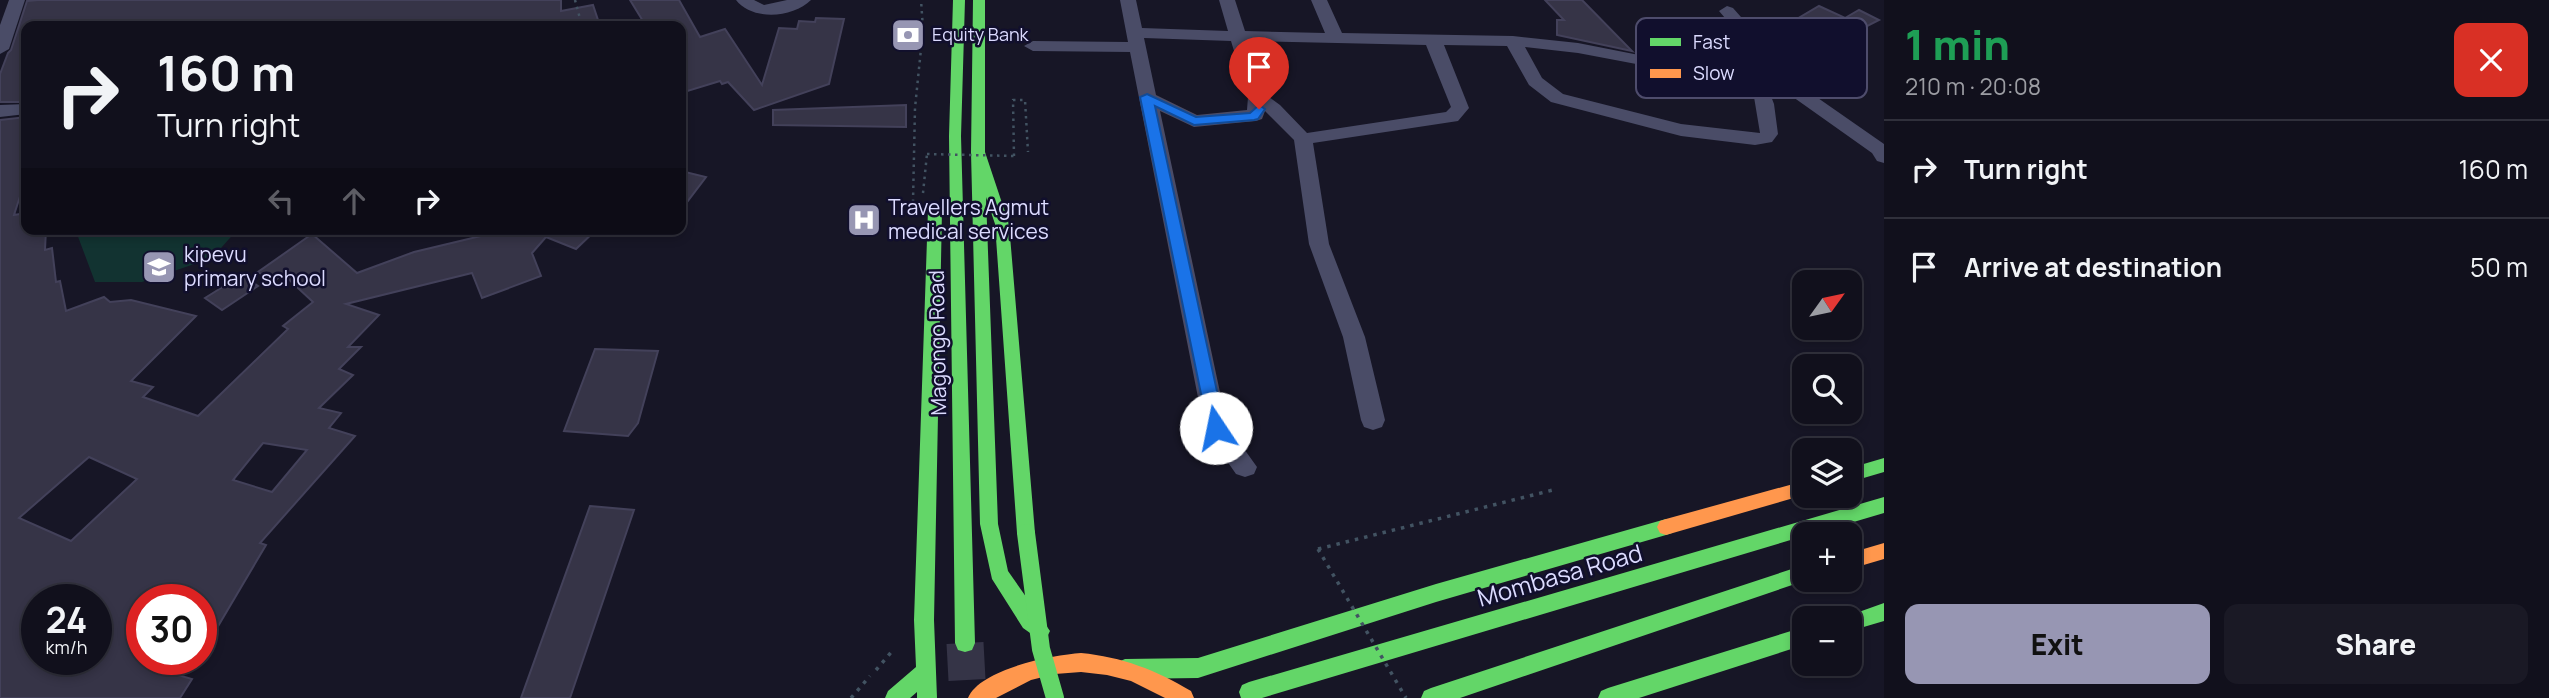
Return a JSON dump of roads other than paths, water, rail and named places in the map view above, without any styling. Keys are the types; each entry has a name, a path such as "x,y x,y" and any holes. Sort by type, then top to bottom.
{"main road":[{"path":"943,0 944,25 956,52"},
{"name":"Magongo Road","path":"959,0 955,136 965,643"},
{"path":"979,0 978,152 989,524 999,573 1030,622 1059,647 1089,661 1125,669 1155,680 1184,698"},
{"path":"980,80 998,49"},
{"path":"932,160 955,136"},
{"path":"978,152 1002,224 1026,533 1041,649 1055,698"},
{"path":"927,698 924,620 936,193"},
{"path":"1862,471 1884,465"},
{"path":"1125,669 1198,668 1436,593 1792,491"},
{"name":"Mombasa Road","path":"1249,692 1884,505"},
{"path":"1862,557 1884,551"},
{"path":"1431,698 1792,577"},
{"path":"1862,618 1884,612"},
{"path":"1608,698 1792,640"},
{"path":"978,698 1025,671 1089,661"},
{"path":"895,698 926,671"}],"street":[{"path":"0,48 18,0"},
{"path":"744,0 755,10 764,11 803,0"},
{"path":"1128,0 1216,428 1245,467"},
{"path":"1147,97 1188,119 1200,121 1254,116 1259,109 1257,97 1227,0"},
{"path":"1319,0 1335,37"},
{"path":"1727,11 1733,18"},
{"path":"1033,46 1135,40 1335,37 1513,41 1578,48 1636,59"},
{"path":"1303,139 1452,117 1460,108 1433,40"},
{"path":"1513,41 1536,85 1544,92 1557,98 1681,130 1721,136 1765,138 1769,134 1764,98"},
{"path":"1257,97 1274,109 1303,139 1316,231 1354,337 1373,419"},
{"path":"1806,98 1879,149 1884,157"},
{"path":"0,111 21,110"}],"tunnel":[{"path":"965,643 968,698"}],"place":[{"name":"Equity Bank","path":"908,35"},
{"name":"Travellers Agmut medical services","path":"864,220"},
{"name":"kipevu primary school","path":"159,267"}]}
